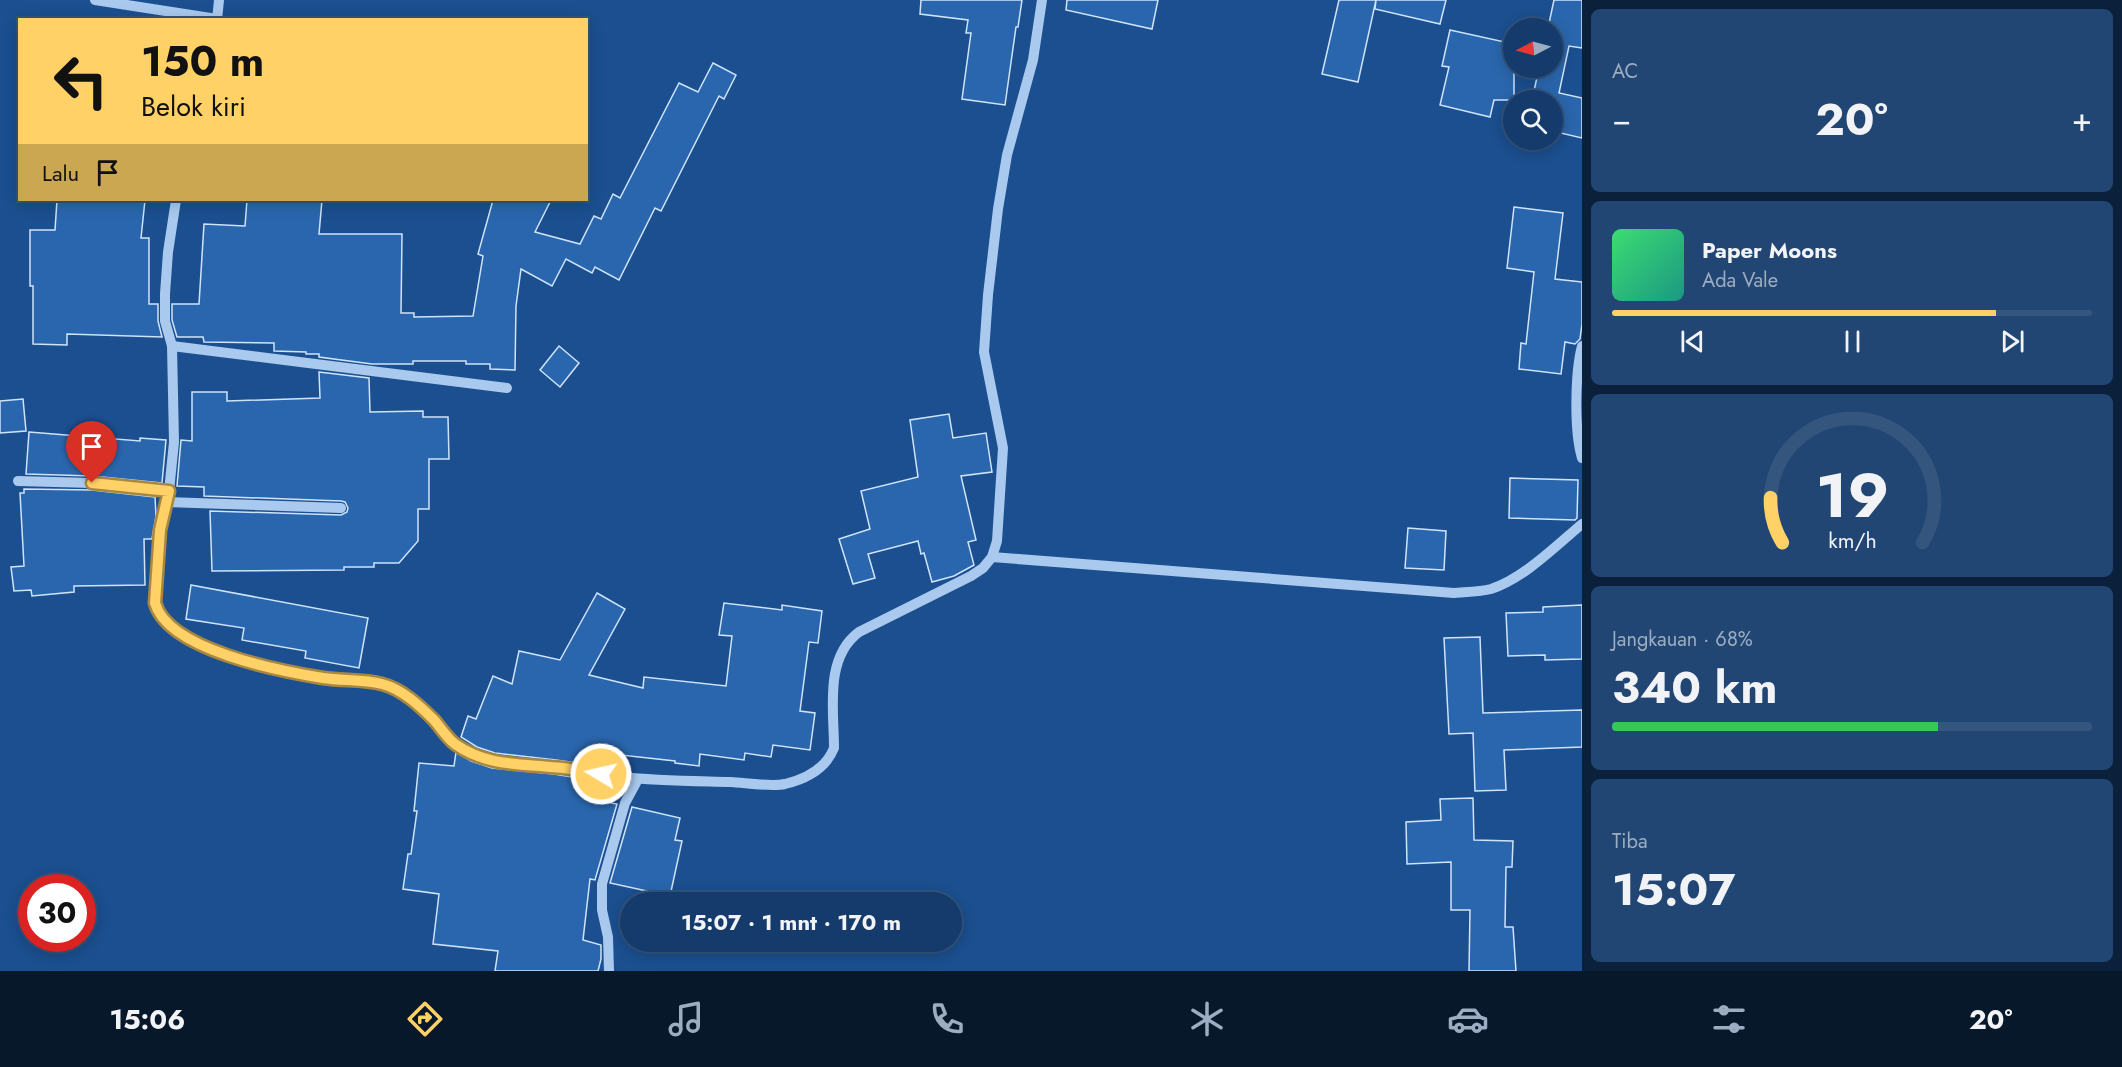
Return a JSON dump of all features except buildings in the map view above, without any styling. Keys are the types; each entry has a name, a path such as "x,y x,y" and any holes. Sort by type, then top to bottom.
{"street":[{"path":"95,0 211,18"},
{"path":"217,18 219,0"},
{"path":"176,201 168,252 165,294 165,321 172,346 174,442 160,530 155,603 157,611 164,620 176,631 206,648 241,659 325,678 383,684 399,691 421,708 454,743 494,762 561,768 638,779 784,785 825,765 834,748 834,676 840,653 848,640 971,576 983,568 992,557 997,541 1003,448 984,352 988,295 1007,154 1033,60 1042,0"},
{"path":"172,346 507,388"},
{"path":"1582,346 1579,358 1577,406 1582,458"},
{"path":"18,481 92,483 167,496 341,508"},
{"path":"992,557 1454,593 1491,589 1513,578 1534,565 1582,524"},
{"path":"609,971 608,937 602,910 602,884 625,803 638,779"}],"route":[{"path":"92,483 169,491 160,530 155,603 157,611 176,631 206,648 241,659 325,678 383,684 399,691 421,708 454,743 494,762 550,766 601,774"}]}
